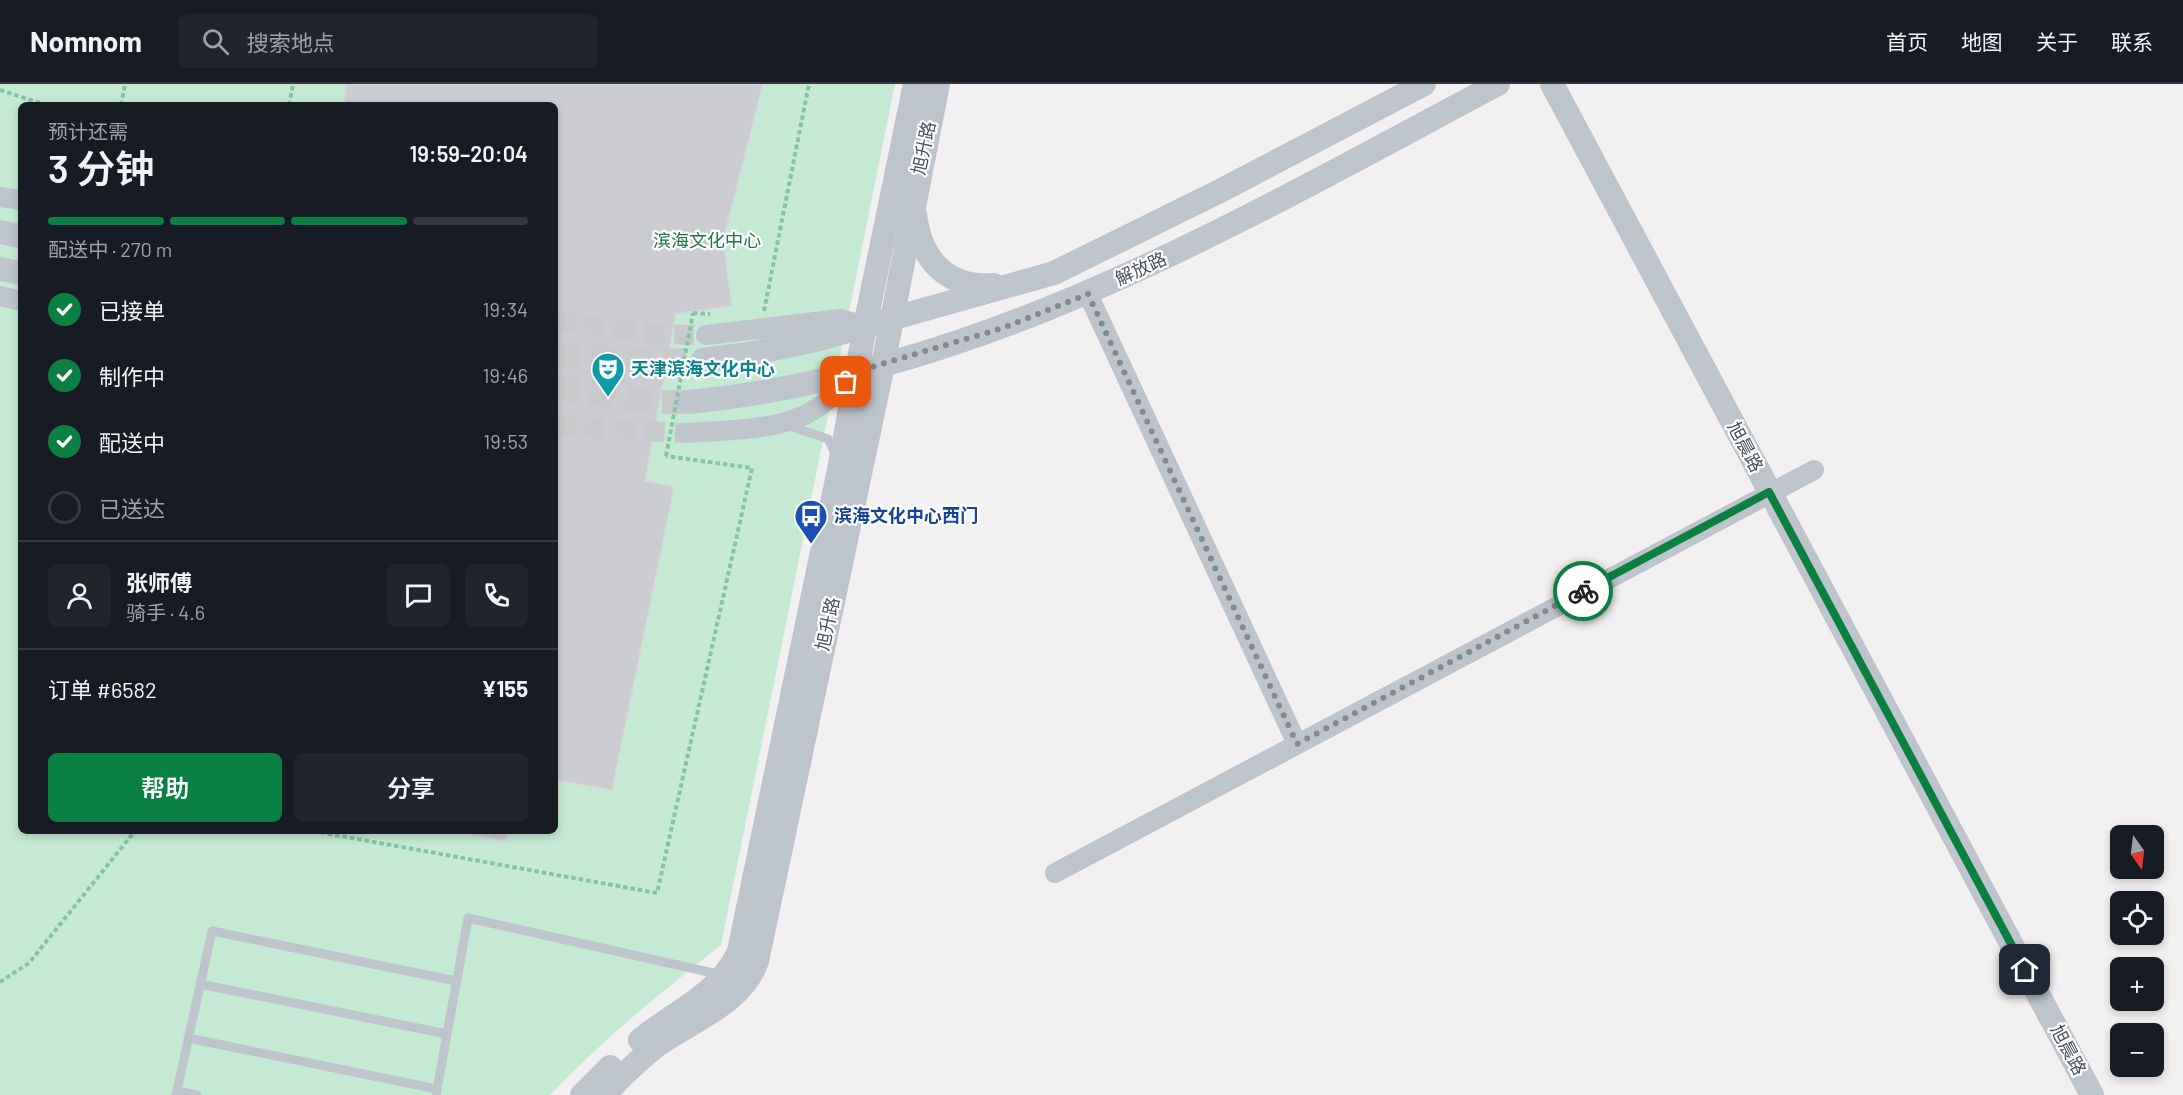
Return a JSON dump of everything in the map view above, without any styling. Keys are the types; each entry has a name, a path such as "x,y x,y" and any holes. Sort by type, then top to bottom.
{"street":[{"name":"旭升路","path":"604,1095 658,1045 732,997 738,951 839,470 865,326 915,84"},
{"name":"旭升路","path":"582,1095 642,1038 736,979 757,962 883,365 913,202 938,84"},
{"name":"解放路","path":"703,360 774,349 890,321 1054,273 1139,232 1424,84"},
{"name":"解放路","path":"689,402 765,392 858,371 1003,328 1088,294 1220,233 1498,84"},
{"name":"旭晨路","path":"1552,84 2092,1095"},
{"path":"0,197 18,200"},
{"path":"913,202 922,246 937,267 946,275 978,287 1018,283"},
{"path":"0,232 18,235"},
{"path":"0,269 18,272"},
{"path":"1088,294 1297,744"},
{"path":"0,296 18,301"},
{"path":"706,335 840,319 865,326"},
{"path":"685,433 779,423 823,404 858,371"},
{"path":"1055,873 1814,470"}],"lane":[{"path":"779,423 828,439 835,450 839,470"},
{"path":"188,1038 436,1092 468,918 736,979"},
{"path":"197,1095 176,1093 212,931 456,981"},
{"path":"200,984 447,1034"}],"path":[{"path":"122,102 125,84"},
{"path":"290,102 293,84"},
{"path":"763,317 810,84"},
{"path":"0,90 37,102"},
{"path":"330,834 657,893 752,468 666,456 693,313 716,314"},
{"path":"0,982 29,963 133,834"}],"green space":[{"name":"滨海文化中心","path":"0,84 895,84 721,945 612,1035 550,1095 0,1095"}],"building":[{"name":"天津滨海文化中心","path":"347,84 763,84 723,241 732,306 676,314 645,481 674,487 612,790 558,781 558,102 344,102"},
{"path":"470,834 508,834 506,841"}],"tunnel":[{"path":"558,321 652,334 706,335"},
{"path":"558,354 644,361 703,360"},
{"path":"558,387 647,402 689,402"},
{"path":"558,426 685,433"}],"way so far":[{"path":"846,382 858,371 1003,328 1088,294 1297,744 1583,591"}],"place":[{"name":"天津滨海文化中心","path":"608,398"},
{"name":"滨海文化中心西门","path":"811,545"}],"route":[{"path":"1583,591 1769,492 2025,970"}]}
